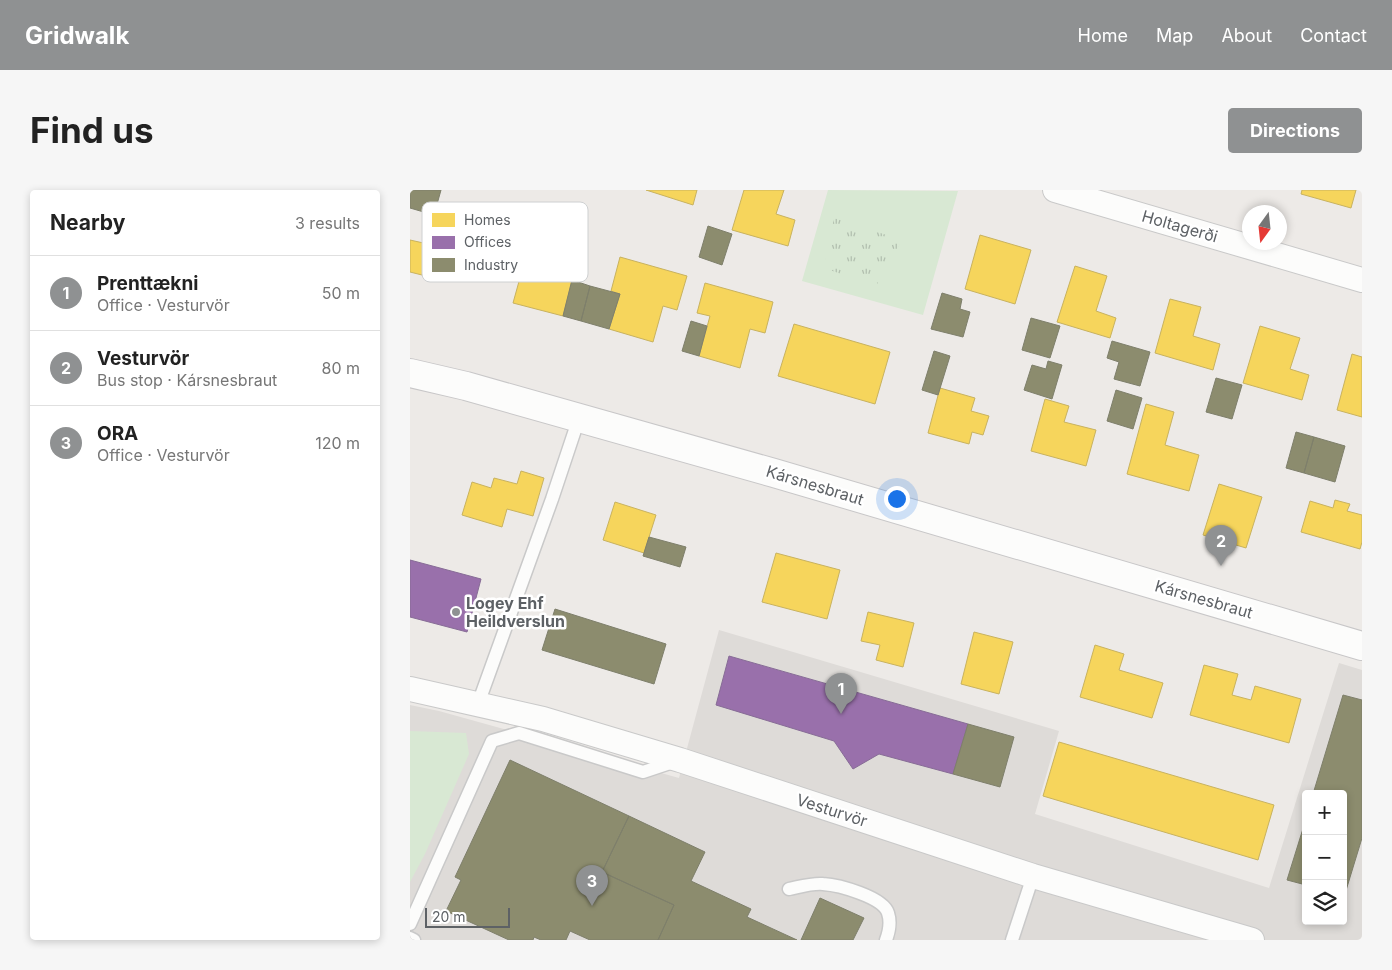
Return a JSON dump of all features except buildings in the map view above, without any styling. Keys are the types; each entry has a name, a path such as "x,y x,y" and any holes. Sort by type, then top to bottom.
{"street":[{"name":"Holtagerði","path":"1056,190 1362,280"},
{"name":"Kársnesbraut","path":"410,373 466,386 774,473 1362,646"},
{"name":"Vesturvör","path":"410,689 543,719 680,760 1033,876 1252,940"}],"lane":[{"path":"478,704 579,418"},
{"path":"410,924 492,741 519,733 643,772 680,760"},
{"path":"1012,940 1033,876"},
{"path":"789,889 823,884 855,892 879,901 888,912 890,929 886,940"},
{"path":"410,938 414,940"}],"shaded area":[{"path":"719,630 1059,731 1035,814 1269,888 1339,663 1362,670 1362,940 410,940 410,705 439,711 679,778"}],"green space":[{"path":"828,190 958,191 923,315 802,281"},
{"path":"834,218 902,240 876,286 824,268"},
{"path":"410,731 466,733 469,754 425,854 410,882"}],"place":[{"name":"Vesturvör","path":"1221,566"},
{"name":"Logey Ehf Heildverslun","path":"456,612"},
{"name":"Prenttækni","path":"841,714"},
{"name":"ORA","path":"592,906"}]}
